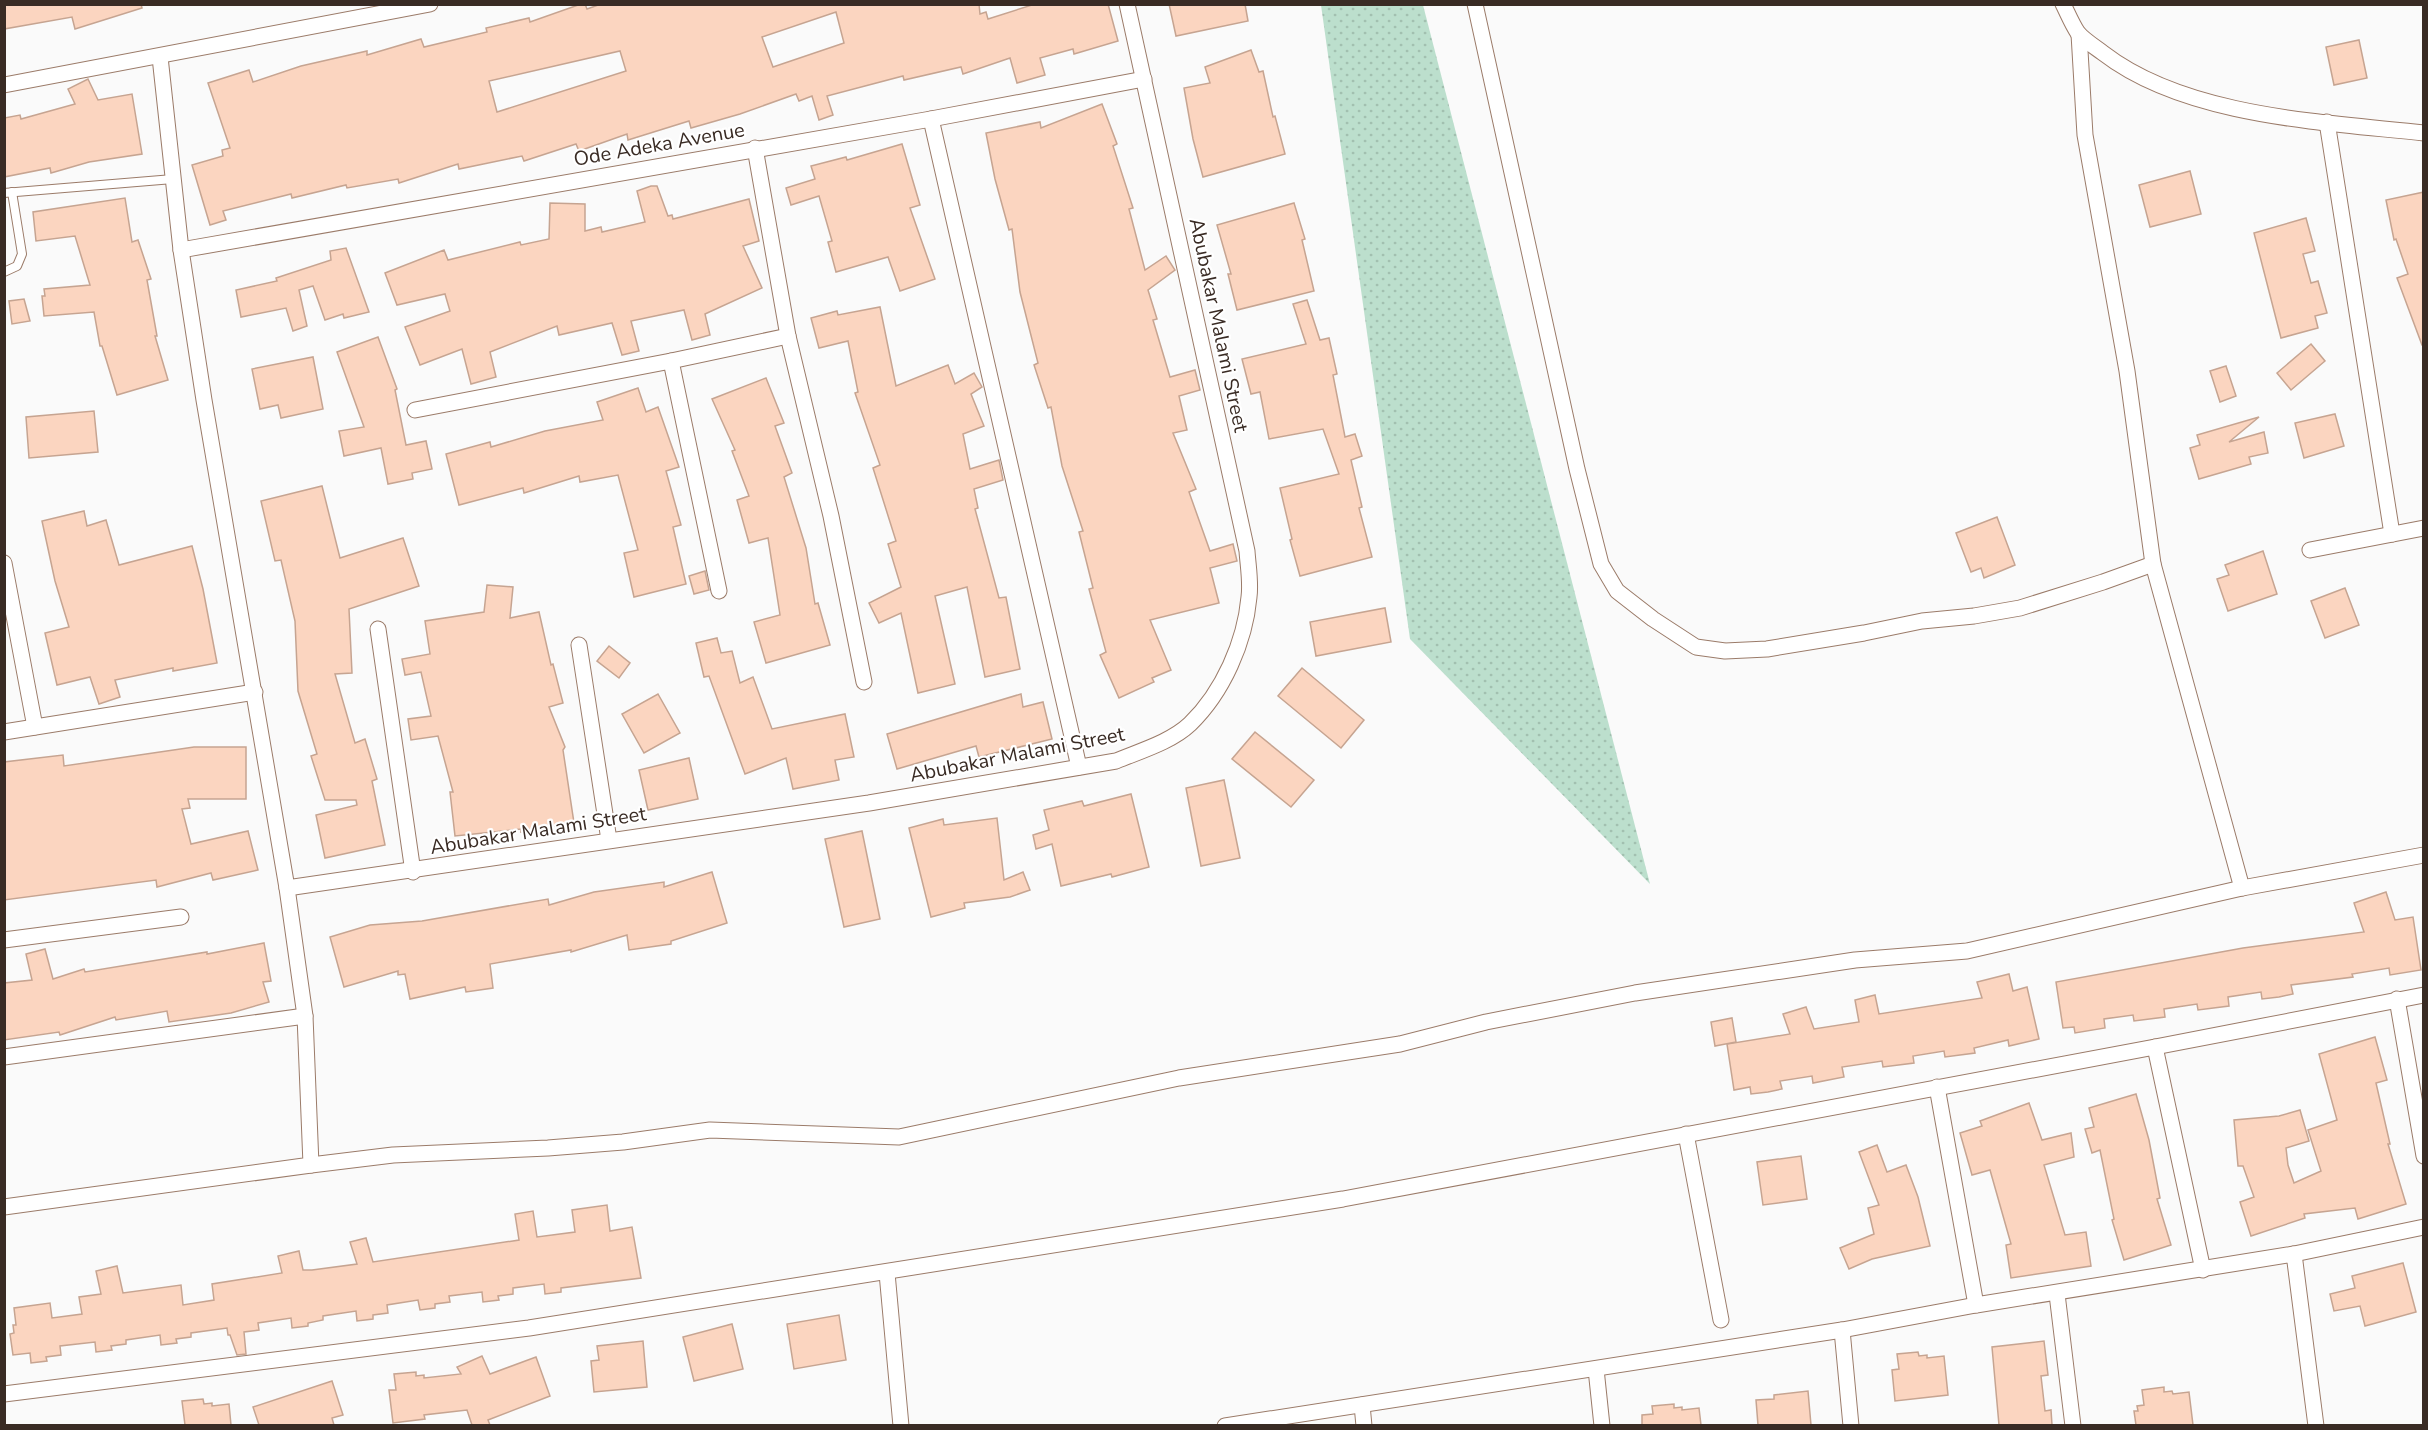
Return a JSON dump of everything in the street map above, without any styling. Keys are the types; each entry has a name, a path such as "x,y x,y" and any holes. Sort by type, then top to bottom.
{"street":[{"path":"4,85 430,4"},
{"name":"Abubakar Malami Street","path":"287,888 413,872 609,840 869,804 1079,767 1116,760 1155,745 1189,725 1212,698 1232,661 1243,629 1250,596 1247,551 1127,4"},
{"path":"1475,4 1577,469 1601,564 1617,591 1653,619 1696,647 1736,651 1767,649 1922,621 1974,616 2020,608 2153,564"},
{"path":"2063,4 2079,34 2110,58 2142,77 2182,93 2258,113 2424,133"},
{"path":"2079,34 2085,135 2127,371 2153,564 2242,888"},
{"path":"160,57 181,250 204,400 287,888 305,1016 311,1165"},
{"name":"Ode Adeka Avenue","path":"181,250 754,148 931,119 1144,79"},
{"path":"931,119 1079,767"},
{"path":"2327,122 2392,534"},
{"path":"754,148 788,336 831,516 864,682"},
{"path":"415,410 788,336"},
{"path":"671,361 719,591"},
{"path":"2310,550 2424,528"},
{"path":"4,563 35,727"},
{"path":"378,629 413,872"},
{"path":"579,645 609,840"},
{"path":"4,732 255,692"},
{"path":"4,1207 393,1155 548,1148 710,1131 899,1137 1179,1078 1400,1044 1486,1022 1635,993 1855,960 1967,951 2242,888 2424,855"},
{"path":"4,940 181,917"},
{"path":"4,1394 529,1328 1343,1199 2424,995"},
{"path":"2397,999 2424,1156"},
{"path":"4,1057 305,1016"},
{"path":"2155,1047 2203,1270"},
{"path":"1937,1087 1976,1305"},
{"path":"1686,1134 1721,1320"},
{"path":"1225,1425 1596,1370 1842,1330 1976,1305 2057,1294 2294,1254 2424,1227"},
{"path":"2294,1254 2316,1425"},
{"path":"887,1273 901,1425"},
{"path":"2057,1294 2073,1425"},
{"path":"1842,1330 1851,1425"},
{"path":"1596,1370 1602,1425"},
{"path":"1362,1405 1364,1425"}],"lane":[{"path":"4,272 17,266 22,254 8,192 173,179"}],"green space":[{"path":"1321,5 1423,5 1650,884 1410,639"}],"building":[{"path":"4,4 141,4 142,8 75,29 72,17 4,29"},
{"path":"581,4 585,4 587,9 601,4 979,4 980,14 986,12 988,19 1035,4 1108,4 1118,41 1074,54 1073,49 1040,58 1045,75 1017,83 1010,58 963,74 961,67 904,80 903,76 827,96 833,115 819,120 812,96 799,101 796,94 691,128 689,121 628,140 627,134 579,151 576,144 524,161 522,156 459,169 458,164 399,183 398,179 347,188 346,185 292,198 291,194 223,211 226,220 210,225 192,165 223,156 222,150 230,148 208,83 249,70 253,82 301,66 367,51 367,55 421,39 424,47 487,32 486,28 529,18 530,22","holes":["836,12 844,43 773,67 762,37","620,51 626,71 497,112 489,81"]},
{"path":"1169,4 1245,4 1248,21 1176,36"},
{"path":"2359,40 2367,78 2334,85 2326,47"},
{"path":"1251,50 1259,72 1263,71 1273,117 1275,116 1285,154 1203,177 1193,139 1184,88 1210,83 1205,67"},
{"path":"88,79 98,100 132,94 142,154 89,162 51,173 50,168 4,177 4,118 20,115 21,119 75,104 68,89"},
{"path":"1102,104 1117,144 1113,146 1133,208 1129,209 1145,270 1166,256 1175,270 1148,290 1157,319 1153,320 1170,377 1195,370 1200,390 1179,396 1187,430 1173,433 1196,489 1189,492 1210,551 1233,544 1237,561 1210,568 1219,603 1150,620 1171,670 1152,678 1154,682 1119,698 1100,655 1106,652 1089,589 1093,588 1079,532 1083,531 1062,466 1051,407 1048,408 1034,365 1038,363 1020,292 1012,229 1009,230 995,179 986,133 1040,122 1041,128"},
{"path":"902,144 920,205 910,208 935,279 900,291 888,257 836,272 828,242 832,241 819,196 791,205 786,188 815,179 811,166 846,157 847,160"},
{"path":"2190,171 2201,214 2150,227 2139,185"},
{"path":"657,186 668,216 672,215 673,219 749,199 759,241 743,246 762,288 705,314 710,335 692,340 684,310 631,321 639,351 622,355 612,323 559,335 557,326 490,352 496,377 471,384 462,349 420,365 405,327 450,311 445,294 397,305 385,273 444,250 448,260 520,242 521,245 549,239 550,203 585,204 585,231 601,227 602,232 645,222 637,191"},
{"path":"2424,192 2424,345 2422,345 2397,278 2408,274 2396,239 2394,240 2386,200"},
{"path":"125,198 132,242 138,240 151,279 147,280 157,336 155,336 168,380 117,395 102,346 100,346 94,312 44,316 42,296 45,296 44,289 90,285 75,236 36,241 33,212"},
{"path":"1294,203 1305,239 1302,240 1314,291 1237,310 1228,274 1231,274 1217,225"},
{"path":"2306,218 2315,251 2303,254 2311,283 2318,281 2327,313 2315,316 2318,328 2281,338 2254,233"},
{"path":"346,248 369,312 344,318 343,314 325,320 313,286 299,290 307,326 293,331 286,308 241,317 236,290 277,281 276,278 331,260 330,251"},
{"path":"24,299 30,321 12,324 9,301"},
{"path":"1307,300 1320,340 1329,338 1337,374 1333,375 1345,437 1355,434 1362,456 1351,460 1362,507 1359,508 1372,557 1300,576 1280,488 1339,474 1323,429 1269,439 1260,392 1251,394 1242,359 1306,344 1293,304"},
{"path":"880,307 896,386 948,365 955,384 974,373 982,387 971,394 984,426 963,434 970,469 999,460 1003,480 974,489 978,508 975,509 999,598 1006,597 1020,669 985,677 967,587 935,596 955,684 918,693 901,613 879,623 869,603 901,587 888,544 896,541 873,468 880,465 855,393 858,392 848,341 819,348 811,318 837,311 838,315"},
{"path":"378,337 397,389 395,390 406,445 426,441 432,469 412,473 413,479 388,484 381,448 344,456 339,431 364,427 337,352"},
{"path":"2311,344 2325,361 2291,390 2277,373"},
{"path":"313,357 323,409 281,418 278,405 260,409 252,369"},
{"path":"2226,366 2236,396 2220,402 2210,371"},
{"path":"766,378 784,423 775,426 792,473 784,477 806,548 815,604 818,603 830,645 766,663 754,622 780,615 768,538 749,543 737,500 749,496 732,451 735,450 712,399"},
{"path":"638,388 646,412 658,407 679,467 666,471 681,525 673,527 686,584 634,597 624,553 638,550 618,475 580,482 579,476 524,493 523,488 459,505 446,454 490,442 491,447 545,431 603,420 597,402"},
{"path":"94,411 98,452 29,458 26,417"},
{"path":"2335,414 2344,446 2304,458 2295,423"},
{"path":"2259,417 2229,442 2264,432 2268,453 2249,457 2251,464 2199,479 2190,448 2200,445 2197,435"},
{"path":"322,486 340,558 403,538 419,586 349,609 352,673 335,674 355,743 365,739 377,779 372,781 385,845 325,858 316,815 357,805 356,800 325,800 311,756 317,754 298,691 295,621 281,560 275,561 261,501"},
{"path":"84,511 87,526 106,520 119,565 192,546 217,663 173,671 173,668 115,680 120,697 99,704 90,677 57,685 45,633 69,627 55,581 42,521"},
{"path":"1997,517 2015,565 1984,578 1981,568 1971,572 1956,533"},
{"path":"2263,551 2277,594 2228,611 2217,579 2229,575 2225,565"},
{"path":"705,571 709,590 694,594 689,576"},
{"path":"487,585 513,587 510,618 539,612 551,665 553,664 563,703 549,707 565,747 563,750 574,823 521,832 521,829 455,836 450,792 453,792 438,736 411,740 408,719 431,716 421,672 405,675 402,659 430,654 425,621 484,612"},
{"path":"2345,588 2359,625 2325,638 2311,601"},
{"path":"1385,608 1391,642 1316,656 1310,622"},
{"path":"717,638 721,653 732,651 740,683 753,677 772,729 845,714 854,757 835,760 839,780 793,789 786,758 745,774 709,676 704,677 696,643"},
{"path":"609,646 630,663 619,678 597,661"},
{"path":"1302,668 1364,720 1341,748 1278,696"},
{"path":"658,694 680,733 644,753 622,714"},
{"path":"1021,694 1023,707 1043,702 1052,739 979,757 976,746 897,769 887,734"},
{"path":"1255,732 1314,780 1291,807 1232,759"},
{"path":"194,747 246,747 246,799 188,799 190,808 182,809 191,844 248,831 258,870 213,880 211,873 157,887 156,880 4,900 4,762 63,755 64,766"},
{"path":"689,758 698,799 648,810 639,770"},
{"path":"1224,780 1240,858 1201,866 1186,788"},
{"path":"1131,794 1149,867 1112,877 1111,874 1061,886 1052,844 1036,849 1033,835 1049,830 1044,810 1082,801 1084,806"},
{"path":"997,818 1004,880 1023,872 1030,890 1010,897 964,903 965,908 931,917 909,828 943,819 944,825"},
{"path":"862,831 880,919 844,927 825,839"},
{"path":"712,872 727,923 671,941 671,944 629,950 627,935 571,952 571,950 490,964 493,988 466,992 465,987 410,999 405,974 398,975 398,971 344,987 330,937 370,925 422,921 548,899 549,905 594,892 664,882 664,887"},
{"path":"2386,892 2395,920 2413,917 2421,970 2390,975 2389,968 2352,974 2353,977 2291,985 2293,994 2279,997 2262,999 2261,992 2228,997 2229,1006 2198,1010 2197,1004 2164,1009 2165,1017 2134,1021 2133,1015 2104,1019 2105,1028 2075,1033 2074,1027 2063,1028 2056,982 2243,948 2364,932 2354,903"},
{"path":"264,943 271,981 263,982 269,1002 231,1013 169,1022 167,1011 116,1020 115,1017 60,1035 59,1032 4,1040 4,983 32,980 26,954 45,949 53,979 84,969 85,972"},
{"path":"2009,974 2013,991 2027,987 2039,1039 2009,1046 2008,1040 1974,1048 1975,1053 1945,1057 1944,1051 1913,1056 1914,1063 1883,1067 1882,1061 1842,1067 1844,1077 1813,1083 1812,1076 1780,1081 1782,1089 1768,1092 1751,1094 1750,1087 1734,1090 1727,1044 1790,1034 1783,1014 1806,1007 1814,1029 1859,1022 1855,1000 1875,995 1879,1014 1982,998 1977,982"},
{"path":"1732,1018 1736,1042 1715,1046 1711,1022"},
{"path":"2375,1037 2387,1080 2376,1083 2390,1144 2388,1144 2406,1204 2358,1219 2355,1208 2304,1214 2305,1218 2251,1236 2240,1202 2254,1197 2243,1166 2238,1166 2234,1120 2279,1116 2300,1110 2309,1141 2286,1148 2288,1165 2294,1183 2321,1171 2308,1130 2337,1120 2319,1054"},
{"path":"2136,1094 2149,1140 2160,1198 2157,1199 2171,1245 2124,1260 2112,1220 2114,1219 2100,1150 2092,1153 2085,1129 2094,1127 2089,1108"},
{"path":"2029,1103 2042,1140 2071,1133 2074,1157 2044,1165 2065,1235 2086,1232 2091,1266 2011,1278 2006,1245 2011,1244 1990,1170 1972,1175 1960,1133 1982,1126 1980,1121"},
{"path":"1877,1145 1887,1172 1906,1165 1918,1197 1930,1246 1872,1259 1849,1269 1840,1248 1874,1234 1868,1208 1879,1205 1859,1152"},
{"path":"1801,1156 1807,1199 1763,1205 1757,1162"},
{"path":"607,1205 610,1231 632,1227 641,1278 561,1288 561,1292 545,1294 544,1284 513,1288 513,1294 498,1296 499,1300 483,1302 482,1292 449,1296 450,1302 435,1304 435,1308 420,1310 418,1300 387,1305 388,1313 373,1315 373,1319 357,1321 356,1311 323,1316 323,1320 308,1323 308,1326 292,1328 291,1318 258,1323 259,1330 244,1332 246,1354 237,1355 227,1328 191,1333 191,1337 176,1339 177,1343 161,1345 160,1335 126,1340 126,1344 111,1346 112,1350 96,1352 95,1342 60,1346 61,1355 46,1357 47,1361 31,1363 30,1353 13,1355 10,1334 14,1333 13,1325 16,1325 14,1308 50,1303 52,1318 82,1314 79,1297 101,1294 96,1271 117,1266 123,1293 181,1285 183,1305 214,1300 212,1284 282,1273 278,1256 299,1251 303,1270 312,1270 357,1264 350,1242 366,1238 373,1262 519,1240 515,1214 533,1211 537,1237 575,1232 572,1210"},
{"path":"2403,1263 2416,1312 2365,1326 2360,1306 2334,1311 2330,1294 2355,1288 2352,1276"},
{"path":"839,1315 846,1360 794,1369 787,1324"},
{"path":"732,1324 743,1369 694,1381 683,1337"},
{"path":"643,1341 647,1387 594,1392 591,1361 599,1360 597,1346"},
{"path":"2044,1341 2048,1375 2041,1376 2045,1411 2051,1410 2052,1425 1999,1425 1992,1347"},
{"path":"1918,1352 1919,1356 1927,1355 1927,1358 1944,1356 1948,1395 1895,1401 1892,1370 1899,1369 1897,1354"},
{"path":"482,1356 490,1374 536,1357 550,1396 488,1420 490,1425 472,1425 467,1410 424,1415 425,1419 393,1423 389,1390 396,1390 394,1374 416,1372 416,1376 424,1375 424,1378 461,1374 457,1367"},
{"path":"332,1381 343,1415 332,1418 334,1425 259,1425 253,1407"},
{"path":"2164,1387 2164,1392 2172,1391 2173,1394 2189,1392 2193,1425 2136,1425 2134,1411 2138,1411 2137,1406 2144,1405 2142,1390"},
{"path":"1808,1391 1811,1425 1758,1425 1756,1400 1774,1399 1774,1395"},
{"path":"203,1399 204,1404 212,1403 212,1406 229,1404 231,1425 185,1425 182,1401"},
{"path":"1674,1404 1674,1408 1682,1407 1682,1410 1699,1408 1701,1425 1642,1425 1642,1415 1653,1414 1652,1406"}]}
